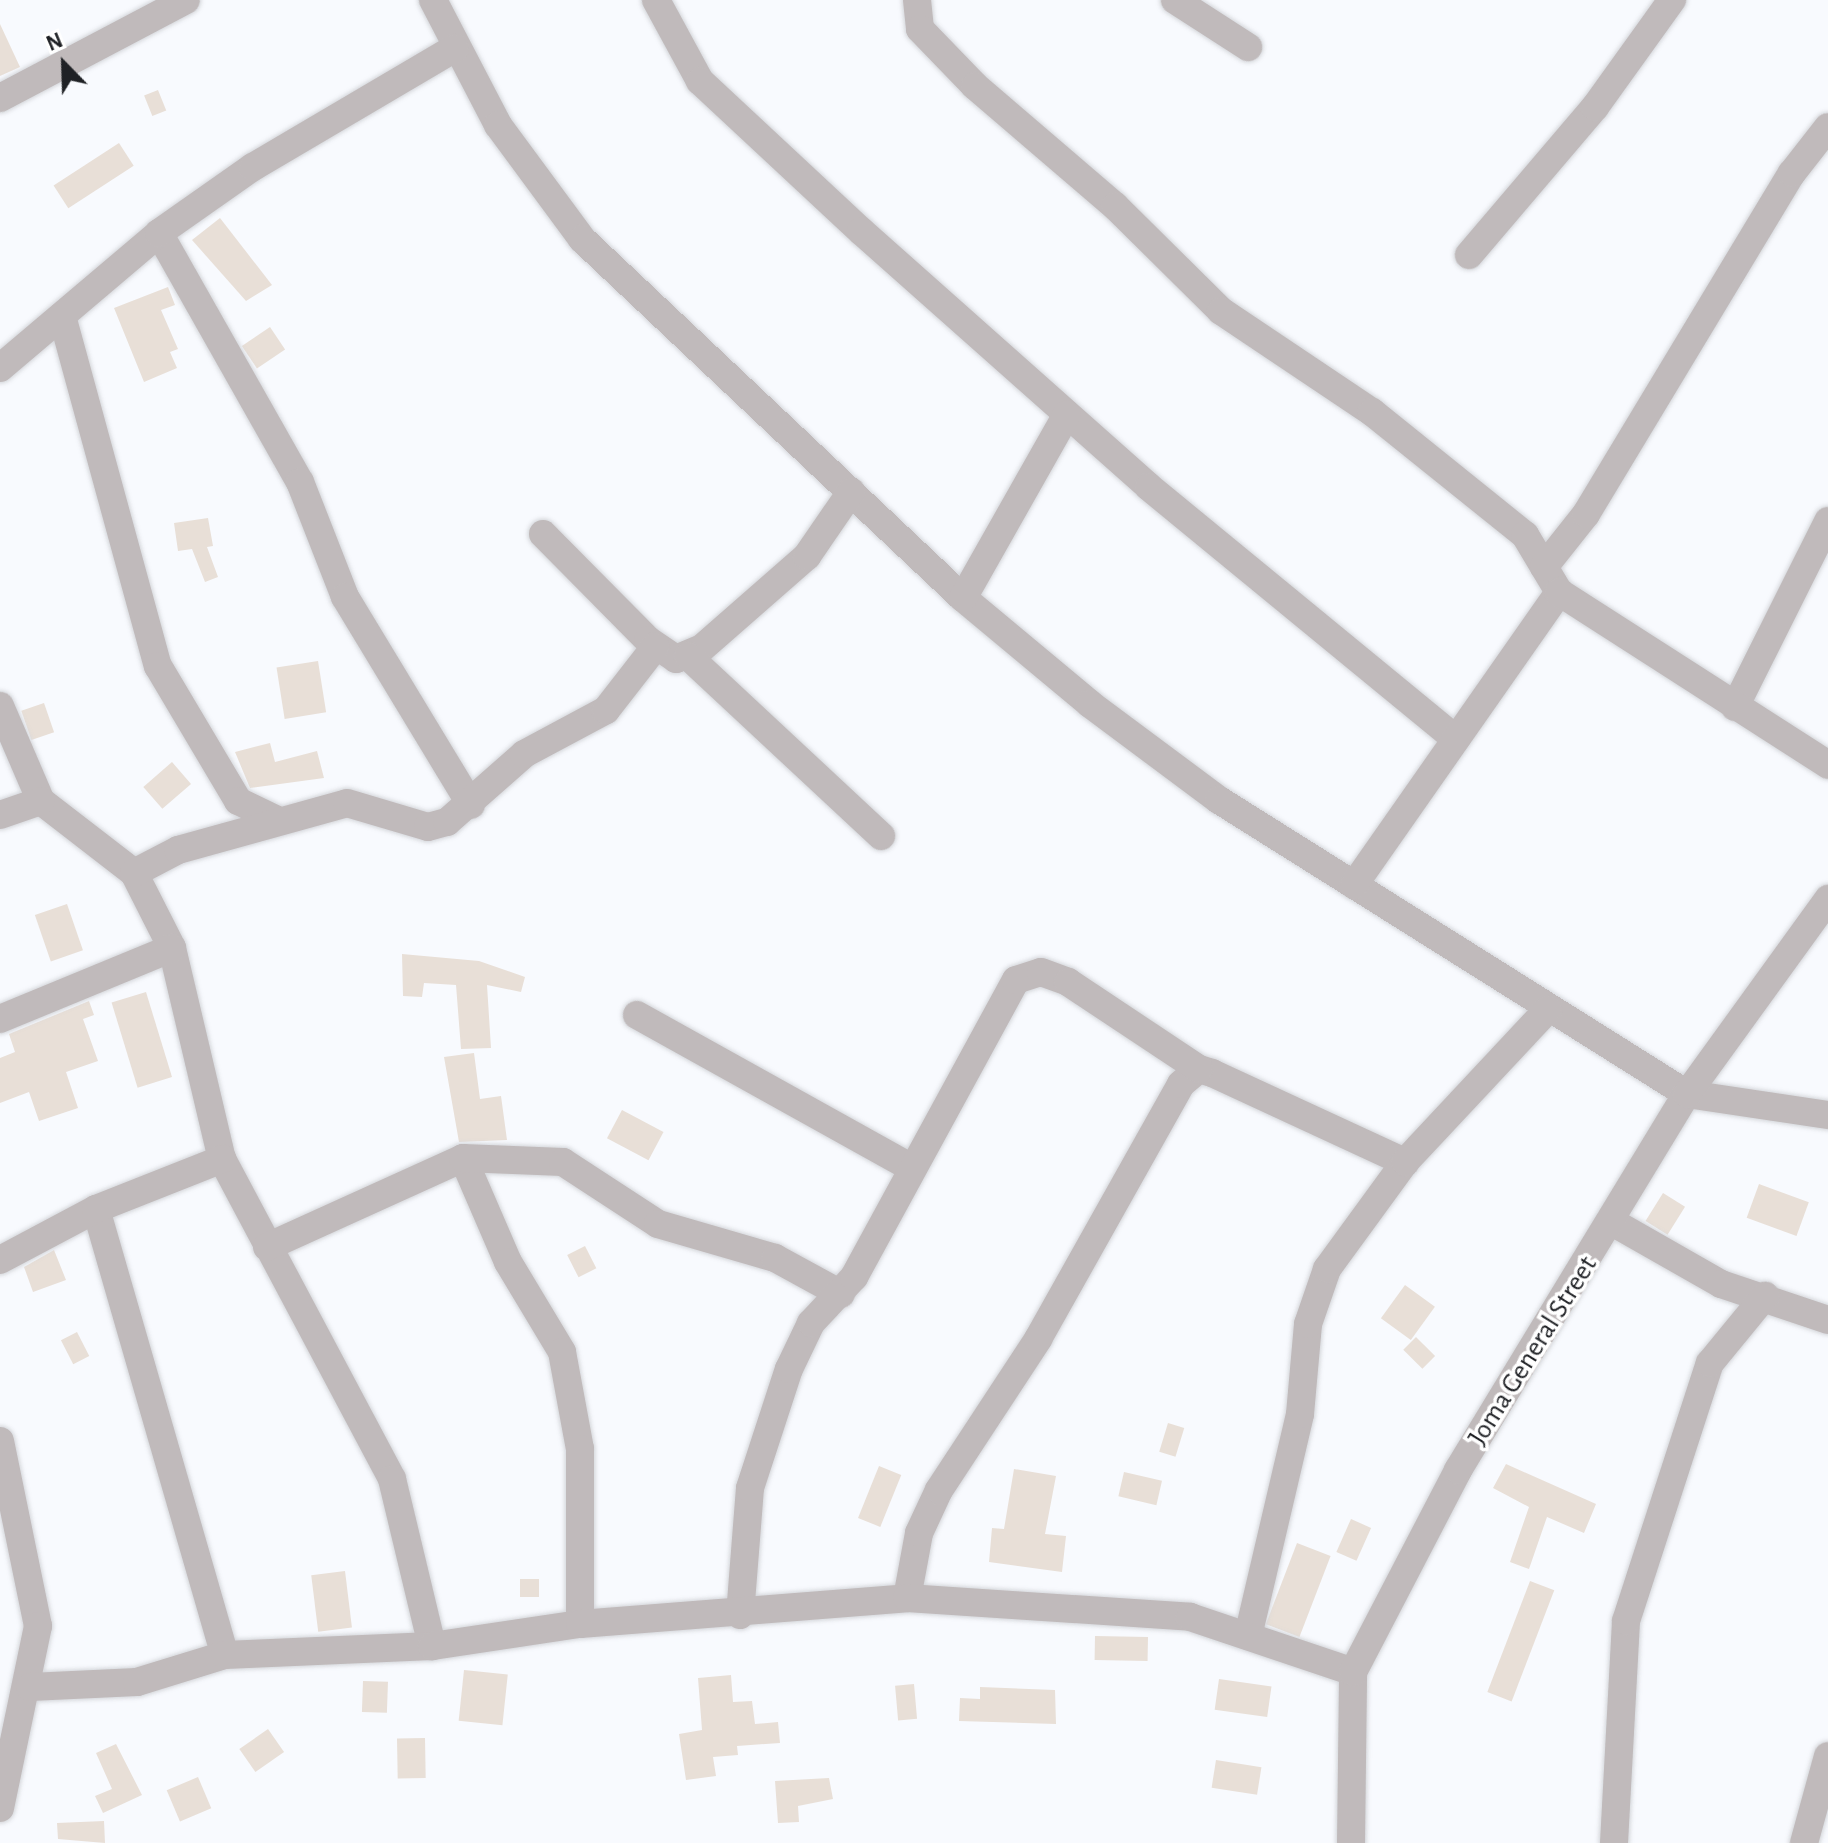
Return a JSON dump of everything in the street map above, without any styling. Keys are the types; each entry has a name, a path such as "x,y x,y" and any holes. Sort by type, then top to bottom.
{"street":[{"path":"0,98 186,0"},
{"path":"433,0 455,48 498,125 582,239 963,598 1219,800 1687,1094 1828,1115"},
{"path":"656,0 700,81 1067,414 1456,739"},
{"path":"894,0 920,29 1221,311 1372,412 1525,535 1559,592 1828,765"},
{"path":"917,0 920,29"},
{"path":"1175,0 1248,47"},
{"path":"1469,255 1595,107 1672,0"},
{"path":"0,368 159,233 266,159 455,48"},
{"path":"1544,567 1586,514 1792,173 1828,127"},
{"path":"159,233 300,482 345,597 471,805"},
{"path":"62,316 158,666 238,801 275,819"},
{"path":"963,598 1067,414"},
{"path":"543,534 665,656 688,656 807,556 851,492"},
{"path":"1735,707 1828,521"},
{"path":"1354,885 1559,592"},
{"path":"134,873 275,819 347,803 428,827 471,805 524,754 606,710 655,647"},
{"path":"688,656 881,836"},
{"path":"0,706 41,801 134,873 172,948 222,1159 392,1479 432,1646"},
{"path":"0,815 41,801"},
{"name":"Joma General Street","path":"1351,1843 1353,1672 1458,1470 1614,1223 1687,1094 1828,899"},
{"path":"0,1019 172,948"},
{"path":"740,1615 750,1488 789,1369 811,1323 841,1294 908,1166 945,1117 1016,980 1041,972 1068,982 1199,1069 1405,1162"},
{"path":"1248,1636 1300,1414 1308,1324 1347,1234 1405,1162 1548,1009"},
{"path":"637,1015 908,1166"},
{"path":"907,1598 919,1533 939,1490 1038,1339 1161,1108 1199,1069"},
{"path":"267,1247 463,1158 563,1162 658,1224 775,1258 841,1294"},
{"path":"463,1158 508,1262 562,1352 580,1449 580,1624"},
{"path":"0,1260 96,1209 222,1159"},
{"path":"96,1209 225,1655"},
{"path":"1614,1223 1721,1284 1765,1296 1828,1320"},
{"path":"1614,1843 1626,1621 1634,1591 1710,1363 1765,1296"},
{"path":"0,1441 38,1626 30,1687 0,1808"},
{"path":"30,1687 137,1682 225,1655 432,1646 580,1624 740,1615 907,1598 1174,1615 1248,1636 1353,1672"},
{"path":"1804,1843 1828,1756"}],"building":[{"path":"0,24 20,67 0,76"},
{"path":"158,90 166,110 152,116 144,96"},
{"path":"119,143 134,166 68,208 54,185"},
{"path":"220,218 272,285 246,301 192,240"},
{"path":"168,287 175,305 161,310 178,349 170,352 177,368 144,382 114,308"},
{"path":"270,327 285,349 257,368 242,346"},
{"path":"208,518 213,546 207,547 218,577 205,582 192,549 178,551 174,523"},
{"path":"318,661 326,712 285,719 277,668"},
{"path":"44,703 54,732 31,740 21,711"},
{"path":"270,743 275,762 317,751 324,778 250,788 235,752"},
{"path":"172,762 191,784 162,809 143,787"},
{"path":"67,904 83,950 51,961 35,915"},
{"path":"402,954 479,961 525,977 521,992 487,985 491,1048 461,1049 456,985 424,983 422,997 403,996"},
{"path":"146,992 172,1077 138,1088 112,1003"},
{"path":"89,1001 94,1015 83,1019 98,1061 66,1072 78,1108 39,1121 29,1092 0,1103 0,1058 15,1052 9,1034"},
{"path":"474,1053 480,1099 501,1096 507,1140 459,1142 444,1057"},
{"path":"622,1110 663,1132 648,1160 607,1138"},
{"path":"1759,1184 1809,1202 1796,1236 1747,1218"},
{"path":"1663,1193 1685,1207 1668,1235 1646,1221"},
{"path":"585,1246 596,1268 579,1277 567,1255"},
{"path":"54,1250 66,1280 33,1292 24,1267"},
{"path":"1405,1285 1435,1307 1411,1340 1381,1318"},
{"path":"77,1332 89,1356 73,1364 61,1340"},
{"path":"1416,1337 1435,1356 1422,1369 1403,1350"},
{"path":"1168,1423 1184,1428 1175,1457 1159,1452"},
{"path":"1506,1464 1596,1504 1584,1533 1547,1517 1529,1569 1510,1562 1529,1507 1493,1488"},
{"path":"879,1466 901,1475 880,1527 858,1518"},
{"path":"1014,1469 1056,1476 1045,1534 1066,1536 1062,1572 989,1562 992,1528 1004,1529"},
{"path":"1124,1472 1162,1481 1156,1505 1118,1496"},
{"path":"1351,1519 1371,1528 1356,1561 1336,1552"},
{"path":"1297,1543 1331,1556 1299,1637 1266,1624"},
{"path":"345,1571 352,1628 318,1632 311,1575"},
{"path":"520,1579 539,1579 539,1597 520,1597"},
{"path":"1530,1581 1554,1590 1512,1701 1487,1692"},
{"path":"1095,1636 1148,1637 1148,1661 1095,1660"},
{"path":"464,1670 508,1675 502,1725 459,1721"},
{"path":"731,1675 733,1702 752,1701 755,1724 778,1722 780,1743 737,1746 738,1755 713,1757 716,1776 686,1780 679,1734 702,1730 698,1678"},
{"path":"1219,1679 1271,1686 1267,1717 1215,1710"},
{"path":"363,1681 388,1682 387,1713 362,1712"},
{"path":"914,1684 917,1719 898,1721 895,1686"},
{"path":"980,1687 1055,1690 1056,1724 959,1721 960,1698 980,1699"},
{"path":"268,1729 284,1752 255,1772 239,1749"},
{"path":"397,1738 425,1738 426,1778 398,1778"},
{"path":"116,1744 142,1795 103,1813 95,1796 112,1789 96,1753"},
{"path":"1216,1760 1261,1767 1257,1795 1212,1788"},
{"path":"198,1777 211,1808 180,1822 167,1790"},
{"path":"829,1778 833,1799 798,1806 799,1822 778,1823 775,1781"},
{"path":"104,1821 105,1843 58,1839 57,1823"}]}
